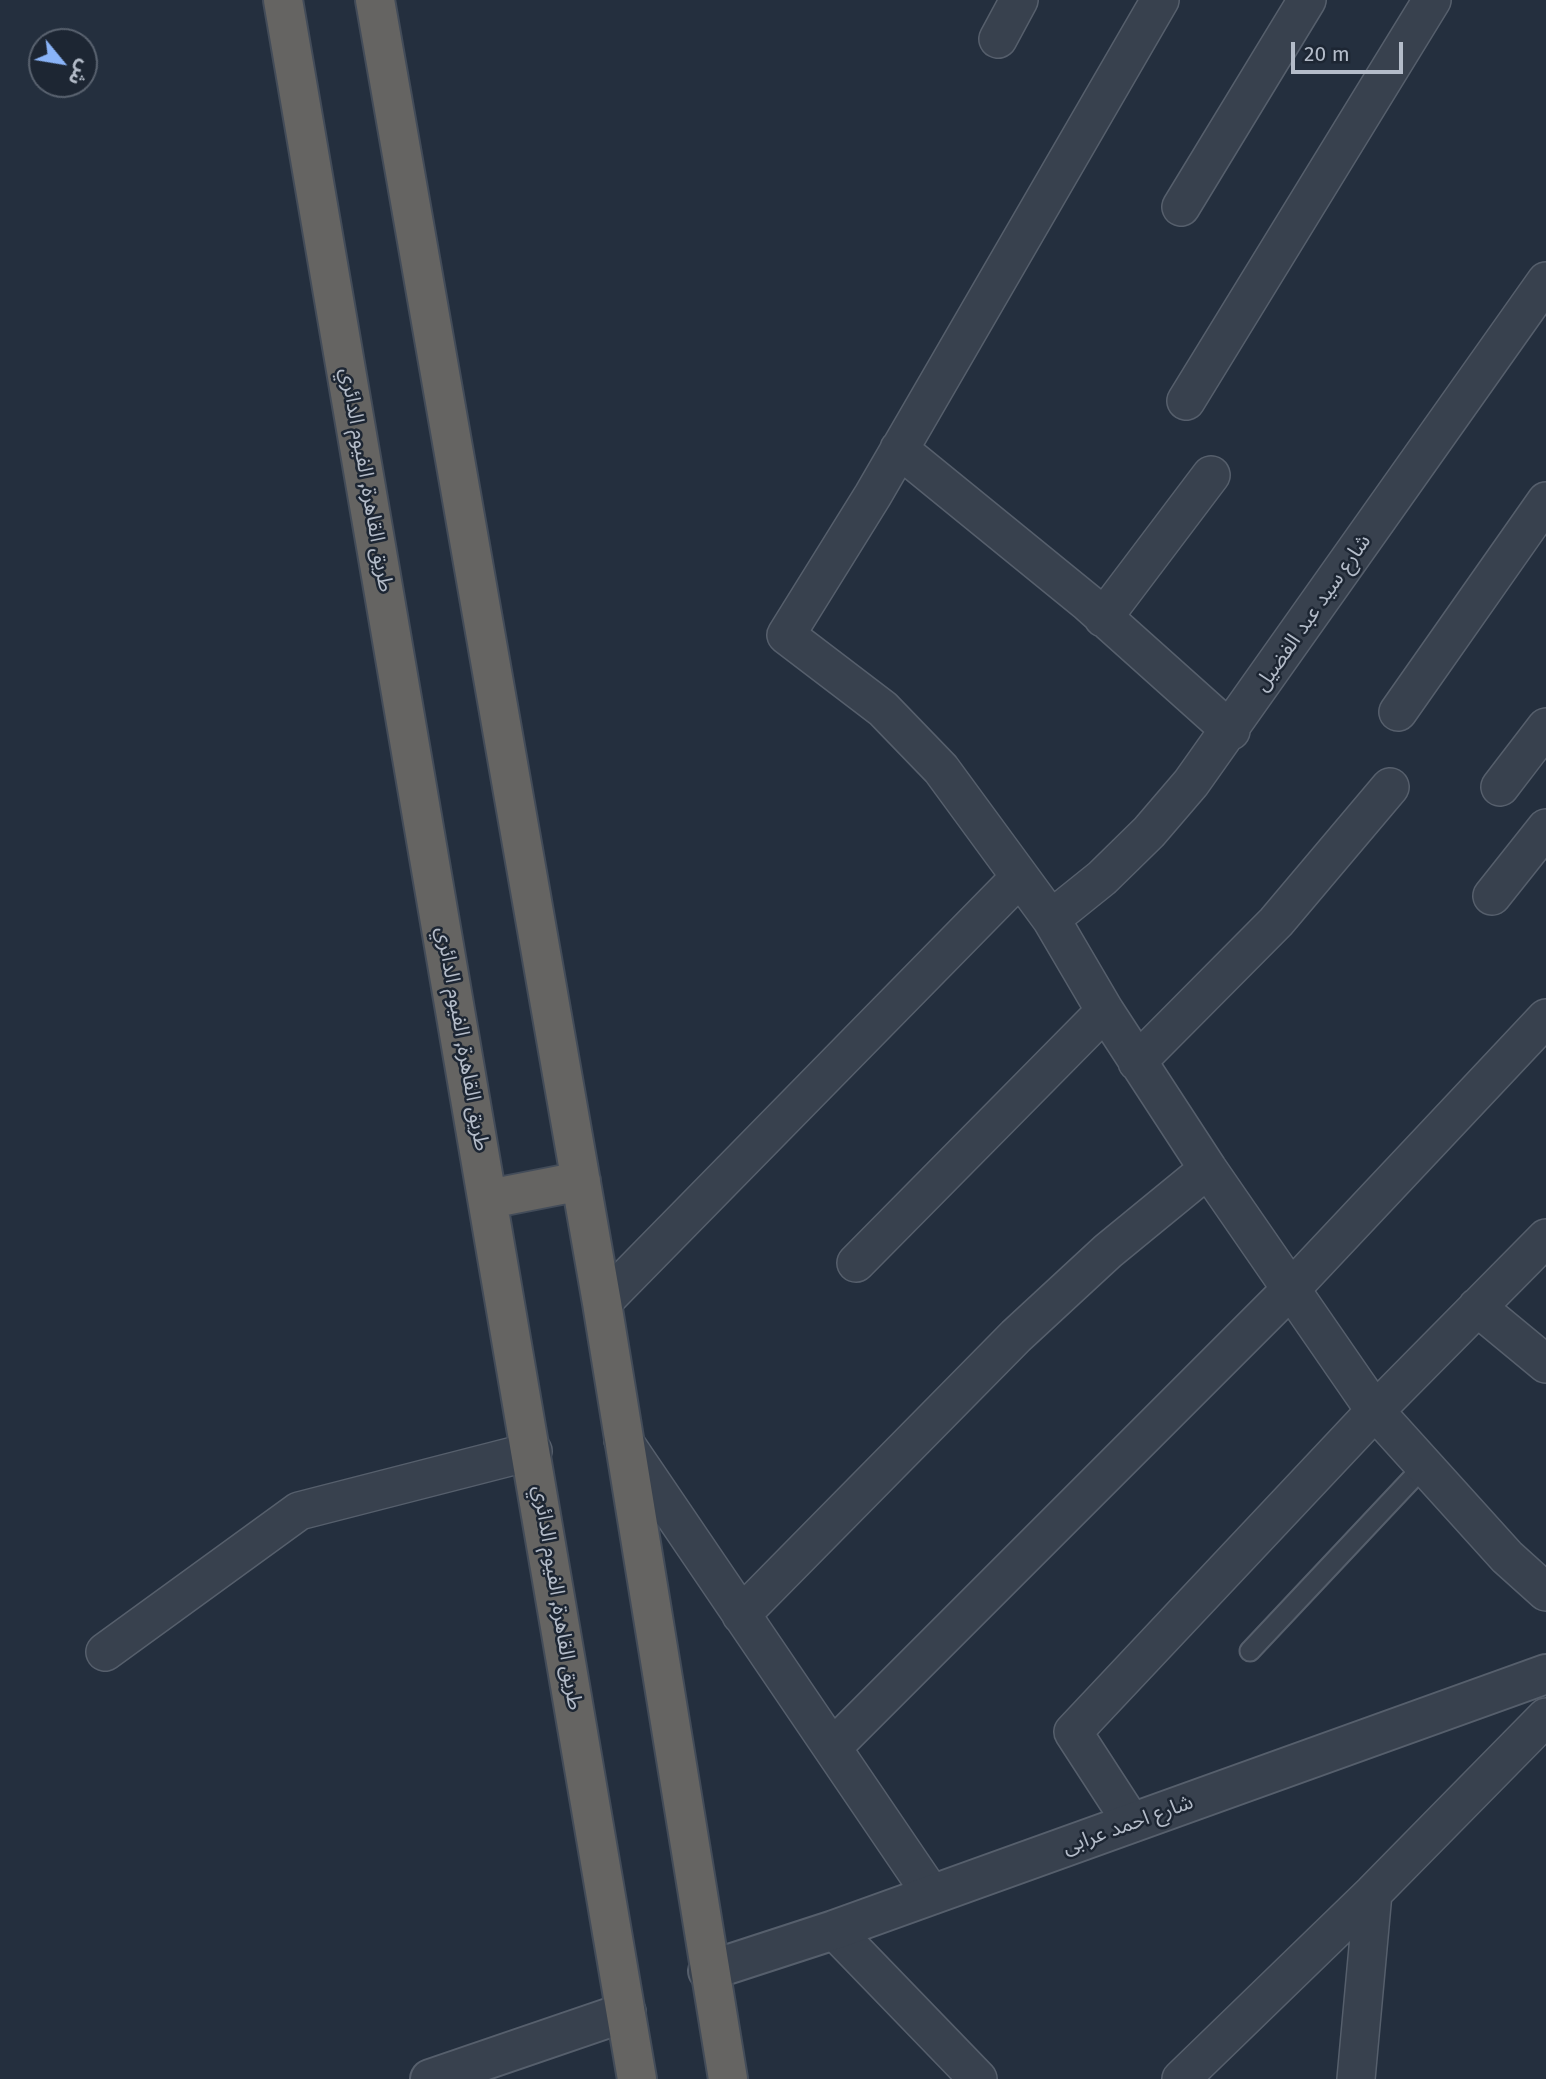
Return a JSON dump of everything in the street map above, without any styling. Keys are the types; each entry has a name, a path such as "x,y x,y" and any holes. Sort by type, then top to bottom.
{"highway":[{"name":"طريق القاهرة, الفيوم الدائري","path":"283,0 533,1451 637,2079"},
{"path":"374,0 601,1303 708,1971 728,2079"},
{"path":"489,1199 580,1181"}],"street":[{"path":"998,38 1019,0"},
{"path":"1160,0 899,449 786,635 883,709 942,769 1051,919 1137,1062 1376,1410 1507,1557 1546,1592"},
{"path":"1181,207 1307,0"},
{"path":"1186,401 1432,0"},
{"name":"شارع سيد عبد الفضيل","path":"1051,919 1102,878 1149,832 1231,731 1546,281"},
{"path":"899,449 1103,618 1231,731"},
{"path":"1103,618 1211,475"},
{"path":"1398,712 1546,501"},
{"path":"1500,787 1546,727"},
{"path":"1137,1062 1276,922 1390,787"},
{"path":"1492,896 1546,828"},
{"path":"601,1303 1020,877"},
{"path":"856,1263 1105,1011"},
{"path":"834,1746 1292,1288 1546,1018"},
{"path":"741,1615 1016,1336 1108,1251 1208,1169"},
{"path":"1132,1823 1073,1732 1376,1410 1546,1238"},
{"path":"1477,1307 1546,1364"},
{"path":"623,1440 741,1615 834,1746 932,1895"},
{"path":"105,1652 299,1511 533,1451"},
{"name":"شارع احمد عرابى","path":"708,1971 834,1930 1546,1674"},
{"path":"1181,2079 1373,1893 1546,1717"},
{"path":"1356,2079 1373,1893"},
{"path":"834,1930 978,2079"},
{"path":"430,2079 626,2012"}],"lane":[{"path":"1250,1651 1424,1466"}]}
